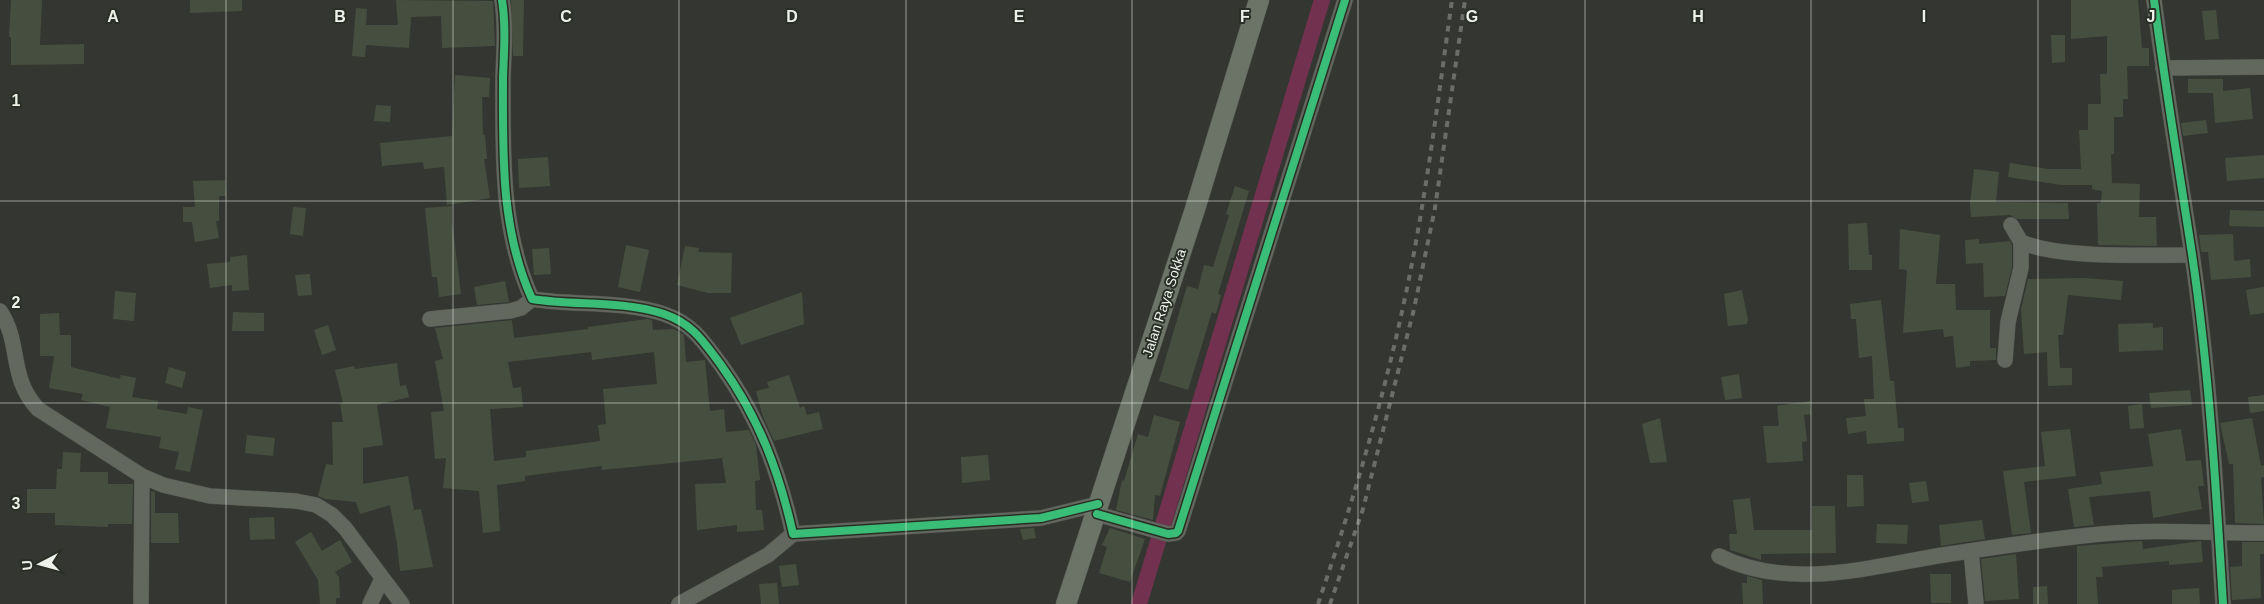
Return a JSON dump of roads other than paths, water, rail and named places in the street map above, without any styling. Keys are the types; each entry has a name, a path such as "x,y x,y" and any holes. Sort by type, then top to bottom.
{"main road":[{"name":"Jalan Raya Sokka","path":"1066,604 1195,209 1259,0"}],"street":[{"path":"502,0 503,164 507,210 521,272 532,300"},
{"path":"679,604 768,555 794,534 1041,518 1098,509 1138,525 1168,534 1176,533 1345,0"},
{"path":"2154,0 2192,255 2212,433 2222,604"},
{"path":"2163,68 2264,67"},
{"path":"2005,360 2008,322 2021,268 2022,242 2011,225"},
{"path":"2022,242 2047,249 2080,252 2192,255"},
{"path":"430,319 510,311 521,308 532,300 638,307 684,322 694,331 733,381 766,440 794,534"},
{"path":"0,311 8,324 18,377 26,396 56,421 142,476 163,486 210,496 316,505 332,515 345,528 382,580 402,604"},
{"path":"142,476 142,604"},
{"path":"1719,556 1748,568 1770,573 1811,575 1971,551 2103,534 2146,531 2264,533"},
{"path":"1971,551 1976,604"},
{"path":"370,604 382,580"}],"waterway":[{"path":"1139,604 1322,0"}],"railway":[{"path":"1318,604 1362,468 1398,329 1422,207 1452,0"},
{"path":"1330,604 1363,509 1414,309 1435,208 1465,0"}]}
